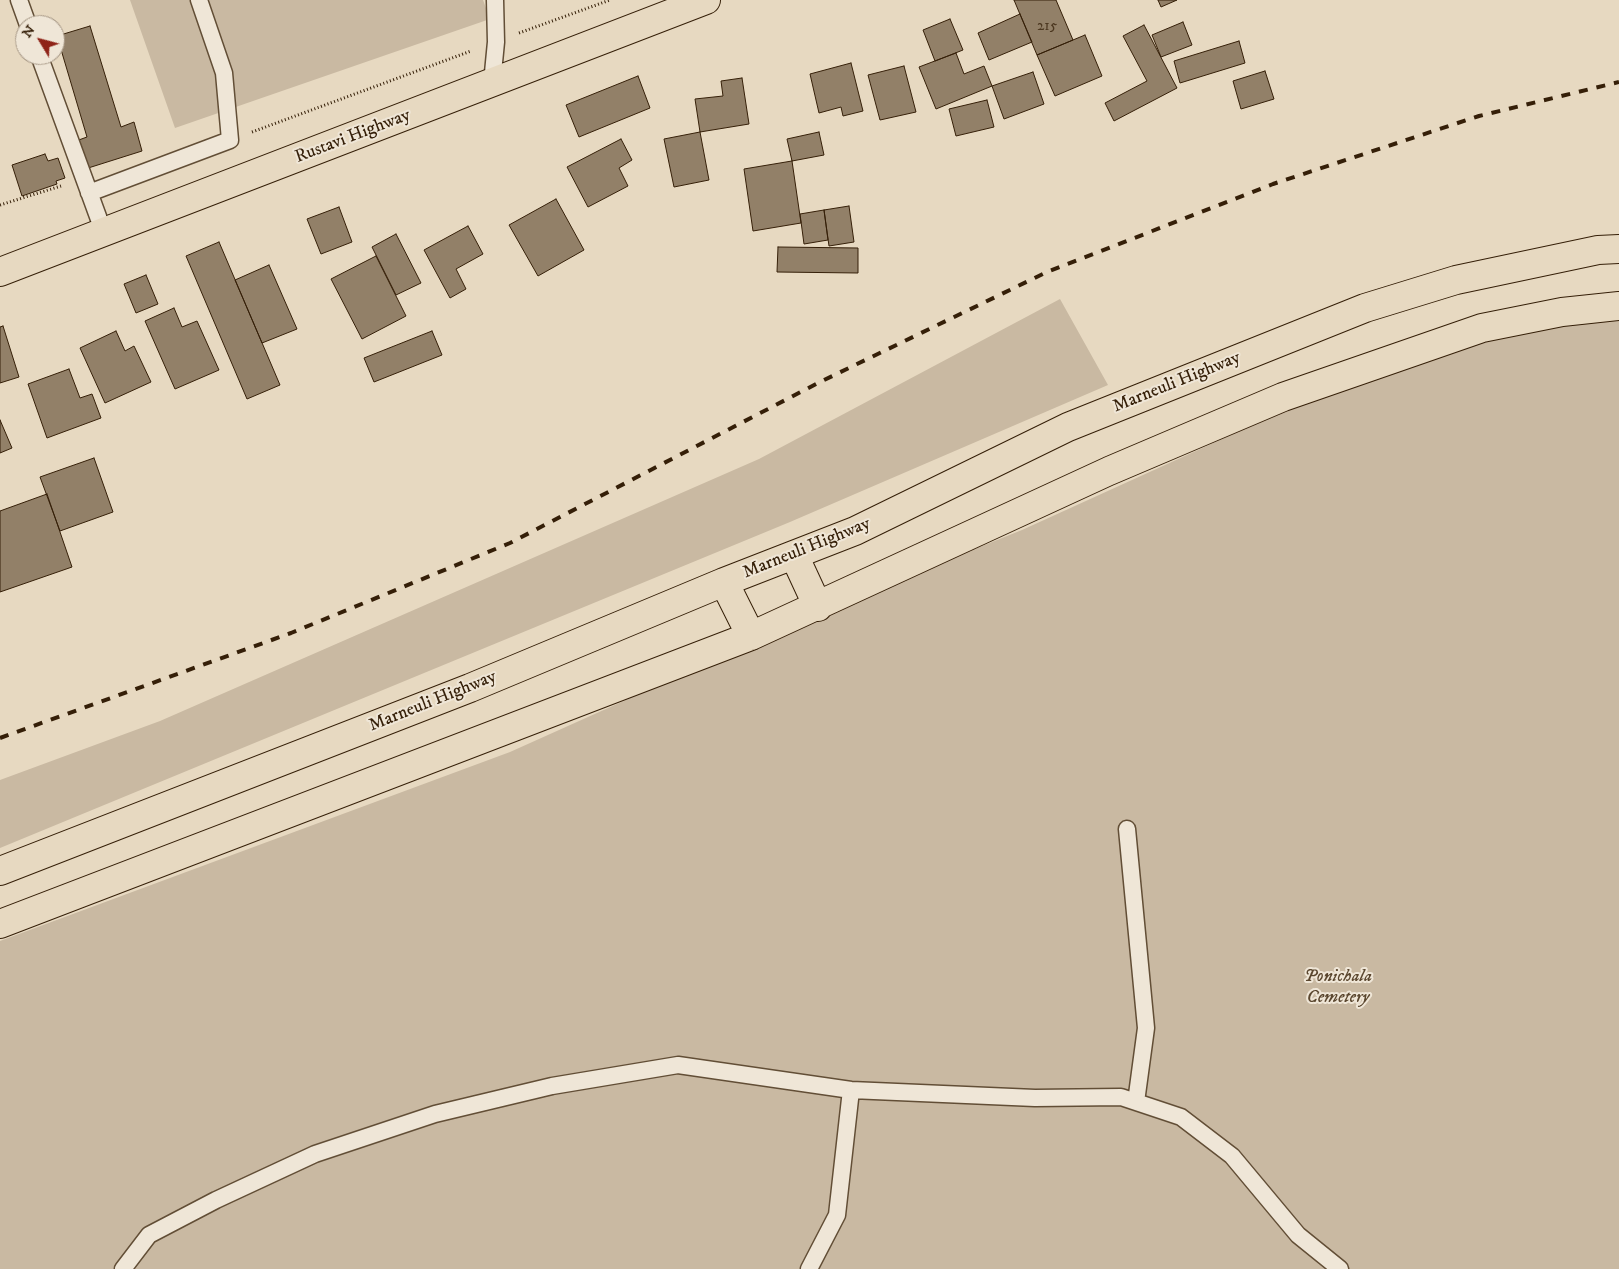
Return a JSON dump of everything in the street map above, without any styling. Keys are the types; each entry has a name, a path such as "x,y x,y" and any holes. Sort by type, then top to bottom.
{"highway":[{"name":"Rustavi Highway","path":"0,272 706,0"},
{"name":"Marneuli Highway","path":"0,871 470,688 724,582 855,531 1068,427 1365,308 1456,280 1598,250 1619,249"},
{"path":"0,924 751,636 818,607 1109,471 1283,397 1482,328 1562,312 1619,306"},
{"path":"794,555 818,607"},
{"path":"724,582 751,636"}],"lane":[{"path":"20,0 25,15"},
{"path":"87,186 230,140 224,73 199,0"},
{"path":"492,83 496,42 495,0"},
{"path":"43,65 104,233"},
{"path":"1127,829 1146,1028 1136,1102"},
{"path":"124,1269 149,1235 216,1200 315,1154 435,1114 552,1086 678,1065 851,1090 1035,1098 1121,1096 1181,1117 1232,1156 1298,1235 1340,1269"},
{"path":"809,1269 836,1215 851,1090"}],"path":[{"path":"230,140 610,0"},
{"path":"0,205 87,186"}],"green space":[{"path":"130,0 483,0 490,19 175,128"},
{"path":"1060,299 1108,385 790,522 0,848 0,780 160,721 759,459"},
{"name":"Ponichala Cemetery","path":"1619,320 1619,1269 0,1269 0,941 510,752 860,595 1022,530 1352,380 1498,335 1587,321"}],"building":[{"path":"1014,0 1056,0 1073,40 1037,55"},
{"path":"1158,0 1177,0 1161,7"},
{"path":"1020,14 1032,42 989,60 978,33"},
{"path":"950,19 963,50 935,61 923,30"},
{"path":"1183,22 1192,45 1161,57 1152,35"},
{"path":"1144,25 1177,88 1114,121 1105,103 1147,81 1123,36"},
{"path":"90,26 121,127 134,122 142,151 85,169 76,141 87,137 65,63 65,34"},
{"path":"1085,35 1102,76 1055,96 1037,55"},
{"path":"1239,41 1245,63 1180,83 1174,61"},
{"path":"956,53 964,74 984,66 992,86 936,109 919,67"},
{"path":"851,63 863,111 843,116 841,107 819,113 810,74"},
{"path":"904,66 916,112 880,120 868,75"},
{"path":"1265,71 1274,99 1241,109 1233,81"},
{"path":"1033,72 1044,104 1004,119 992,86"},
{"path":"638,76 650,108 579,137 566,105"},
{"path":"742,78 749,124 700,132 695,99 723,96 721,81"},
{"path":"987,100 994,127 956,136 949,109"},
{"path":"700,132 709,180 674,187 664,139"},
{"path":"819,132 824,155 792,161 787,139"},
{"path":"621,139 632,160 619,168 628,186 588,207 567,167"},
{"path":"45,154 48,161 58,158 65,178 56,181 57,184 22,196 12,165"},
{"path":"792,161 801,223 753,231 744,169"},
{"path":"556,199 584,250 538,276 509,225"},
{"path":"849,206 854,242 829,246 824,210"},
{"path":"339,207 352,242 321,254 307,219"},
{"path":"824,210 828,240 804,244 800,214"},
{"path":"468,226 483,254 456,269 466,289 450,298 424,250"},
{"path":"396,234 421,283 396,295 372,247"},
{"path":"219,242 280,385 247,399 186,256"},
{"path":"778,247 858,248 858,273 777,272"},
{"path":"376,256 406,316 362,339 331,279"},
{"path":"269,265 297,329 262,343 235,280"},
{"path":"146,275 158,304 136,313 124,284"},
{"path":"174,308 182,327 197,321 219,370 175,389 145,321"},
{"path":"3,326 19,377 0,383 0,327"},
{"path":"116,331 125,351 134,346 151,382 105,403 80,348"},
{"path":"432,331 442,355 374,382 364,358"},
{"path":"69,369 80,398 92,394 101,418 47,438 28,384"},
{"path":"0,420 12,448 0,453"},
{"path":"94,458 113,512 60,531 40,477"},
{"path":"47,494 72,567 0,592 0,511"}],"railway":[{"path":"0,738 291,633 510,543 820,382 1047,272 1273,184 1479,116 1619,82"}]}
